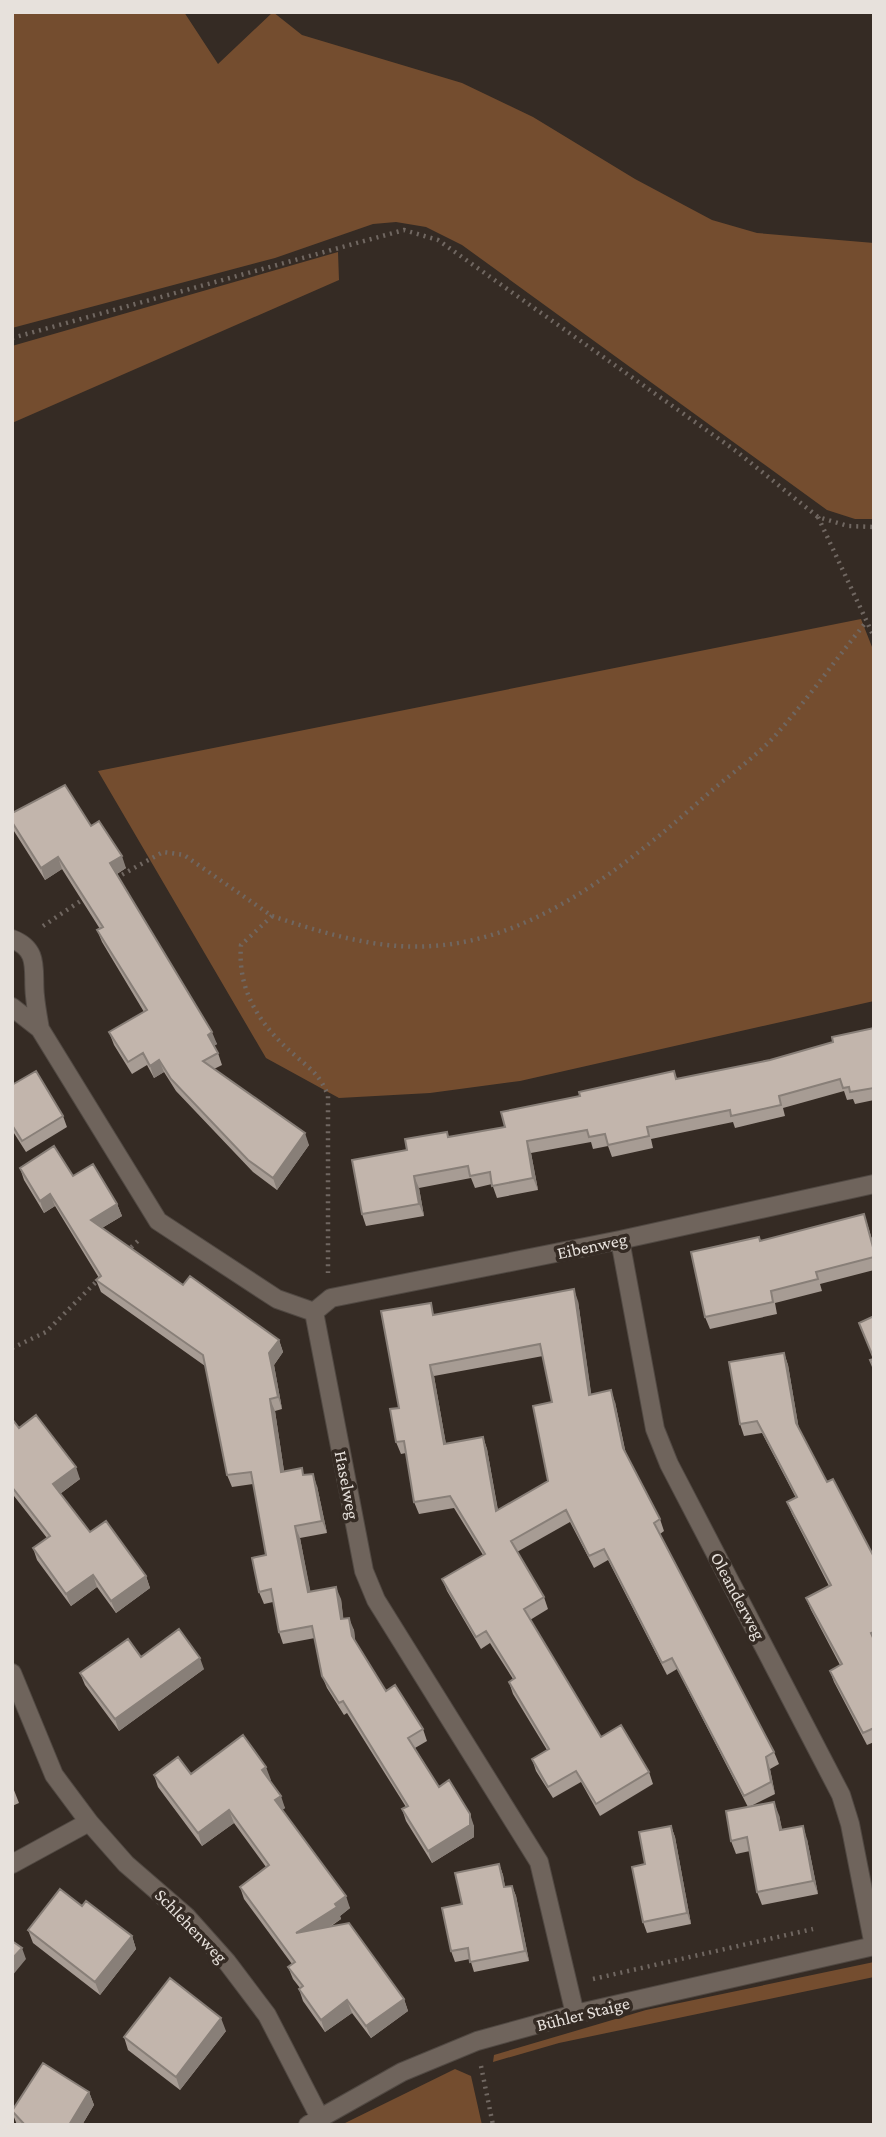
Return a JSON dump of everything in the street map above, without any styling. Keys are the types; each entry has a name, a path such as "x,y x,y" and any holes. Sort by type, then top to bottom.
{"street":[{"path":"16,941 30,950 36,967 34,994 40,1029"},
{"path":"12,1007 40,1029 158,1221 277,1299 314,1312"},
{"name":"Eibenweg","path":"314,1312 331,1298 620,1240 874,1184"},
{"name":"Oleanderweg","path":"620,1240 655,1429 669,1464 841,1796 850,1824 874,1946"},
{"name":"Haselweg","path":"314,1312 364,1571 376,1600 539,1862 575,2014"},
{"name":"Schlehenweg","path":"12,1673 54,1775 89,1822 126,1864 186,1916 227,1962 267,2015 314,2121"},
{"path":"12,1864 89,1822"},
{"name":"Bühler Staige","path":"314,2121 402,2071 477,2041 575,2014 874,1946"}],"path":[{"path":"12,338 404,230 438,240 736,451 818,517 848,526 874,527"},
{"path":"818,517 874,637"},
{"path":"110,882 163,852 184,855 218,876 272,916 321,932 384,945 432,947 468,942 563,904 628,862 773,738 867,621"},
{"path":"16,941 88,897"},
{"path":"272,916 241,945 239,971 259,1017 288,1049 319,1074 328,1095 327,1262 331,1298"},
{"path":"121,1258 158,1221"},
{"path":"12,1348 46,1332 102,1277"},
{"path":"568,1985 641,1965 815,1929"},
{"path":"477,2041 493,2125"}],"shaded area":[{"path":"12,12 184,12 218,64 273,12 302,35 462,83 533,117 635,179 712,220 757,233 874,243 874,519 855,519 827,510 462,245 426,227 396,222 373,224 275,258 12,328"},
{"path":"338,252 339,280 12,423 12,346"},
{"path":"861,619 874,652 874,1001 520,1081 430,1093 339,1098 266,1058 98,771"},
{"path":"874,1962 874,1977 559,2043 493,2062 494,2055 646,2010"},
{"path":"455,2069 471,2076 482,2125 341,2125"}],"building":[{"path":"65,785 91,826 99,821 122,856 110,863 212,1032 208,1035 218,1053 203,1061 305,1133 273,1178 248,1160 171,1079 159,1060 150,1066 143,1053 128,1062 109,1032 147,1010 97,930 103,927 58,857 41,868 12,822 12,813"},
{"path":"874,1028 874,1088 850,1092 849,1087 843,1088 840,1079 779,1096 781,1105 731,1116 730,1110 647,1127 649,1136 608,1145 605,1134 589,1137 587,1130 527,1141 533,1178 492,1186 490,1172 470,1176 468,1166 414,1176 419,1204 362,1214 352,1160 407,1150 405,1139 447,1132 448,1137 505,1127 501,1112 580,1096 579,1092 674,1071 676,1079 770,1060 833,1042 832,1037"},
{"path":"36,1071 63,1116 22,1141 12,1125 12,1085"},
{"path":"54,1146 73,1176 93,1164 117,1204 91,1220 183,1285 190,1276 279,1340 269,1353 278,1397 270,1399 281,1472 302,1468 303,1475 313,1474 322,1521 295,1526 308,1592 336,1587 341,1619 349,1618 352,1636 386,1691 395,1685 423,1729 408,1738 439,1787 449,1780 470,1814 470,1825 428,1851 402,1809 408,1806 343,1701 339,1703 322,1676 312,1626 279,1632 271,1589 259,1592 252,1558 266,1555 251,1472 227,1475 203,1355 96,1280 101,1276 50,1194 40,1201 20,1168"},
{"path":"864,1214 874,1257 816,1272 818,1279 771,1291 773,1302 705,1317 691,1252 759,1237 760,1241"},
{"path":"574,1289 589,1395 611,1390 623,1448 660,1519 654,1523 774,1752 766,1757 771,1782 744,1796 672,1658 662,1663 604,1549 589,1556 566,1510 511,1541 544,1597 524,1609 601,1737 621,1725 649,1772 596,1804 576,1771 548,1787 532,1759 549,1749 509,1682 515,1678 486,1631 476,1637 442,1579 485,1554 450,1496 414,1502 404,1441 396,1442 390,1409 399,1408 381,1311 431,1303 433,1315","holes":["540,1344 552,1402 533,1406 548,1481 496,1511 483,1437 444,1444 430,1365"]},
{"path":"874,1316 874,1359 859,1323"},
{"path":"784,1353 796,1423 827,1482 833,1479 874,1557 874,1632 871,1633 874,1640 874,1728 863,1733 830,1671 842,1664 806,1598 831,1585 787,1502 797,1497 757,1421 740,1424 729,1362"},
{"path":"36,1415 76,1467 53,1484 90,1532 106,1521 146,1576 111,1601 93,1575 66,1594 33,1548 50,1536 12,1487 12,1419 19,1428"},
{"path":"179,1629 200,1658 115,1719 80,1673 128,1639 141,1657"},
{"path":"243,1735 266,1767 262,1770 281,1796 275,1800 346,1896 335,1904 337,1907 296,1933 349,1923 404,1999 366,2026 347,2000 321,2020 299,1989 303,1986 288,1967 295,1962 240,1887 269,1865 229,1810 198,1833 154,1775 178,1757 191,1774"},
{"path":"774,1802 780,1830 803,1826 813,1881 757,1892 747,1837 731,1841 726,1811"},
{"path":"671,1826 687,1913 643,1922 632,1867 645,1864 639,1832"},
{"path":"499,1864 504,1887 512,1886 525,1951 470,1962 468,1948 451,1951 442,1908 462,1904 455,1873"},
{"path":"60,1889 82,1906 86,1901 132,1936 95,1982 28,1930"},
{"path":"12,1941 22,1948 12,1959"},
{"path":"170,1978 221,2018 176,2077 124,2037"},
{"path":"43,2063 89,2092 69,2125 25,2125 12,2111"}]}
